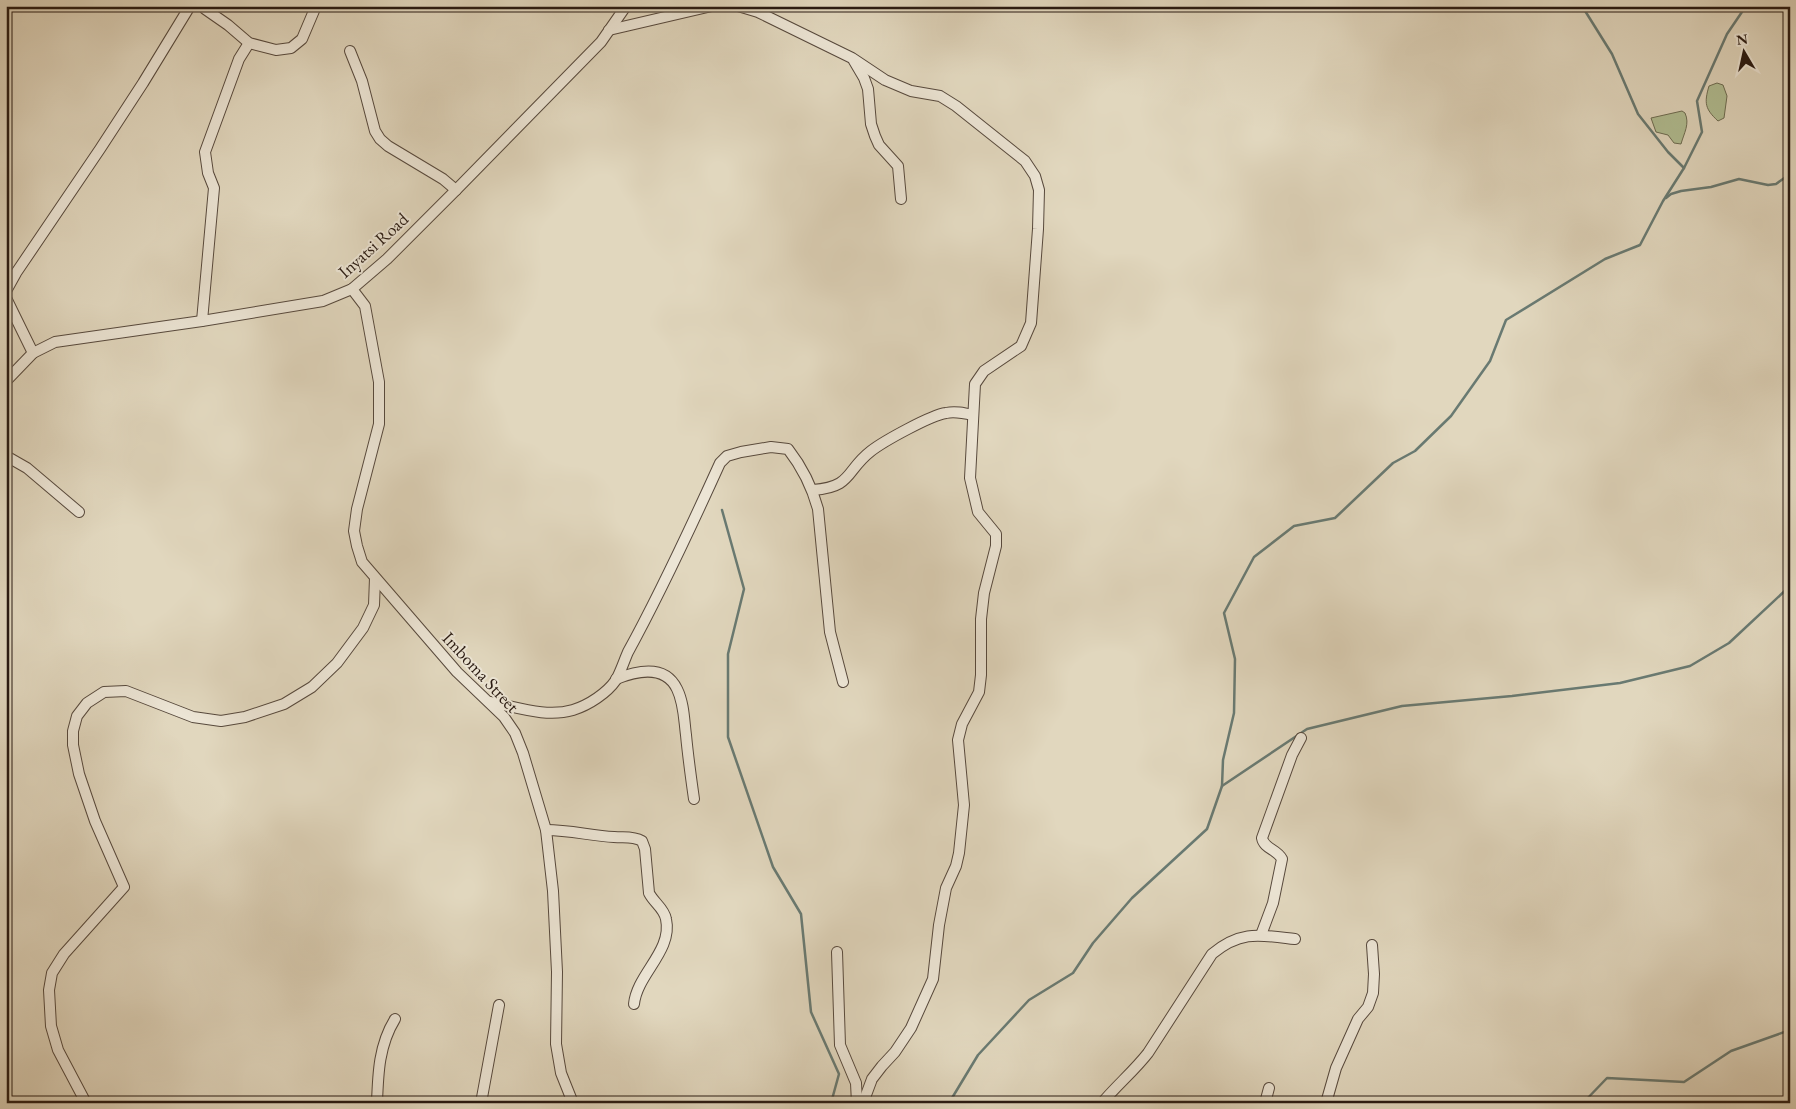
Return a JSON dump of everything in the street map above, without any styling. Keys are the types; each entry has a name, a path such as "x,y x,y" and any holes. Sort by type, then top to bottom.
{"street":[{"path":"6,291 16,272 143,83 190,6"},
{"path":"204,6 205,9 228,24 249,43 276,50 291,48 302,40 316,6"},
{"name":"Inyatsi Road","path":"6,381 33,353 55,342 323,301 352,289 387,258 456,190 601,42 626,6"},
{"path":"609,30 712,6"},
{"path":"738,6 758,12 852,58 885,80 911,91 940,96 956,106 1025,161 1035,176 1039,190 1031,323 1021,346 984,371 975,384 970,478 978,512 996,534 996,546 984,593 981,619 981,675 979,692 962,724 958,740 964,805 960,853 946,888 939,925 933,979 911,1028 896,1052 882,1066 872,1080 863,1103"},
{"path":"202,321 214,188 208,173 205,152 239,59 249,43"},
{"path":"350,51 362,81 380,139 388,146 443,179 456,190"},
{"path":"852,58 868,89 871,124 875,136 898,166 901,199"},
{"name":"Imboma Street","path":"352,289 365,306 379,382 379,424 357,509 354,531 357,546 362,562 375,578 457,672 504,717 523,752 546,830 553,891 556,1044 561,1073 573,1103"},
{"path":"6,298 33,353"},
{"path":"813,490 838,486 870,452 930,418 944,413 958,412 973,415"},
{"path":"490,702 538,712 559,712 573,710 585,705 606,692 616,679 683,546 720,463 727,456 771,447 788,449 796,459 813,490 818,509 830,632 843,682"},
{"path":"6,456 27,468 79,512"},
{"path":"86,1103 58,1050 51,1026 49,990 52,973 64,954 124,888 95,821 79,774 73,745 77,716 87,703 104,692 126,691 192,717 221,721 245,717 284,704 312,687 337,663 363,628 374,605 375,578"},
{"path":"616,679 632,672 656,672 668,678 677,689 682,705 694,800"},
{"path":"1261,935 1273,903 1282,859 1278,853 1267,847 1262,838 1292,755 1301,738"},
{"path":"546,830 564,830 642,840 645,849 649,894 663,911 666,919 667,934 662,947 637,990 634,1004"},
{"path":"1102,1103 1148,1054 1212,954 1226,943 1239,938 1261,935 1295,939"},
{"path":"1326,1103 1336,1068 1358,1019 1368,1006 1372,993 1374,974 1372,945"},
{"path":"837,952 840,1045 856,1084 857,1103"},
{"path":"481,1103 499,1005"},
{"path":"377,1103 381,1050 387,1032 395,1019"},
{"path":"1265,1103 1269,1088"}],"green space":[{"path":"1717,83 1723,85 1727,96 1724,118 1718,121 1710,113 1706,101 1709,86"},
{"path":"1682,111 1685,113 1687,121 1681,144 1674,143 1668,135 1656,132 1651,118"}],"waterway":[{"path":"1582,6 1612,54 1638,114 1668,152 1684,168"},
{"path":"949,1103 978,1055 1029,1000 1073,973 1093,943 1132,898 1207,829 1222,786 1223,760 1234,713 1235,659 1224,613 1254,557 1294,526 1335,518 1393,463 1415,451 1451,416 1490,361 1506,320 1605,259 1640,245 1663,201 1684,168 1702,132 1697,101 1727,34 1746,6"},
{"path":"1666,198 1671,194 1681,191 1711,187 1739,179 1768,185 1776,184 1790,174"},
{"path":"722,510 744,589 728,654 728,737 773,867 801,914 811,1012 839,1074 831,1103"},
{"path":"1222,786 1307,729 1402,706 1512,696 1620,683 1690,666 1729,643 1790,586"},
{"path":"1583,1103 1607,1078 1684,1082 1731,1051 1790,1030"}]}
